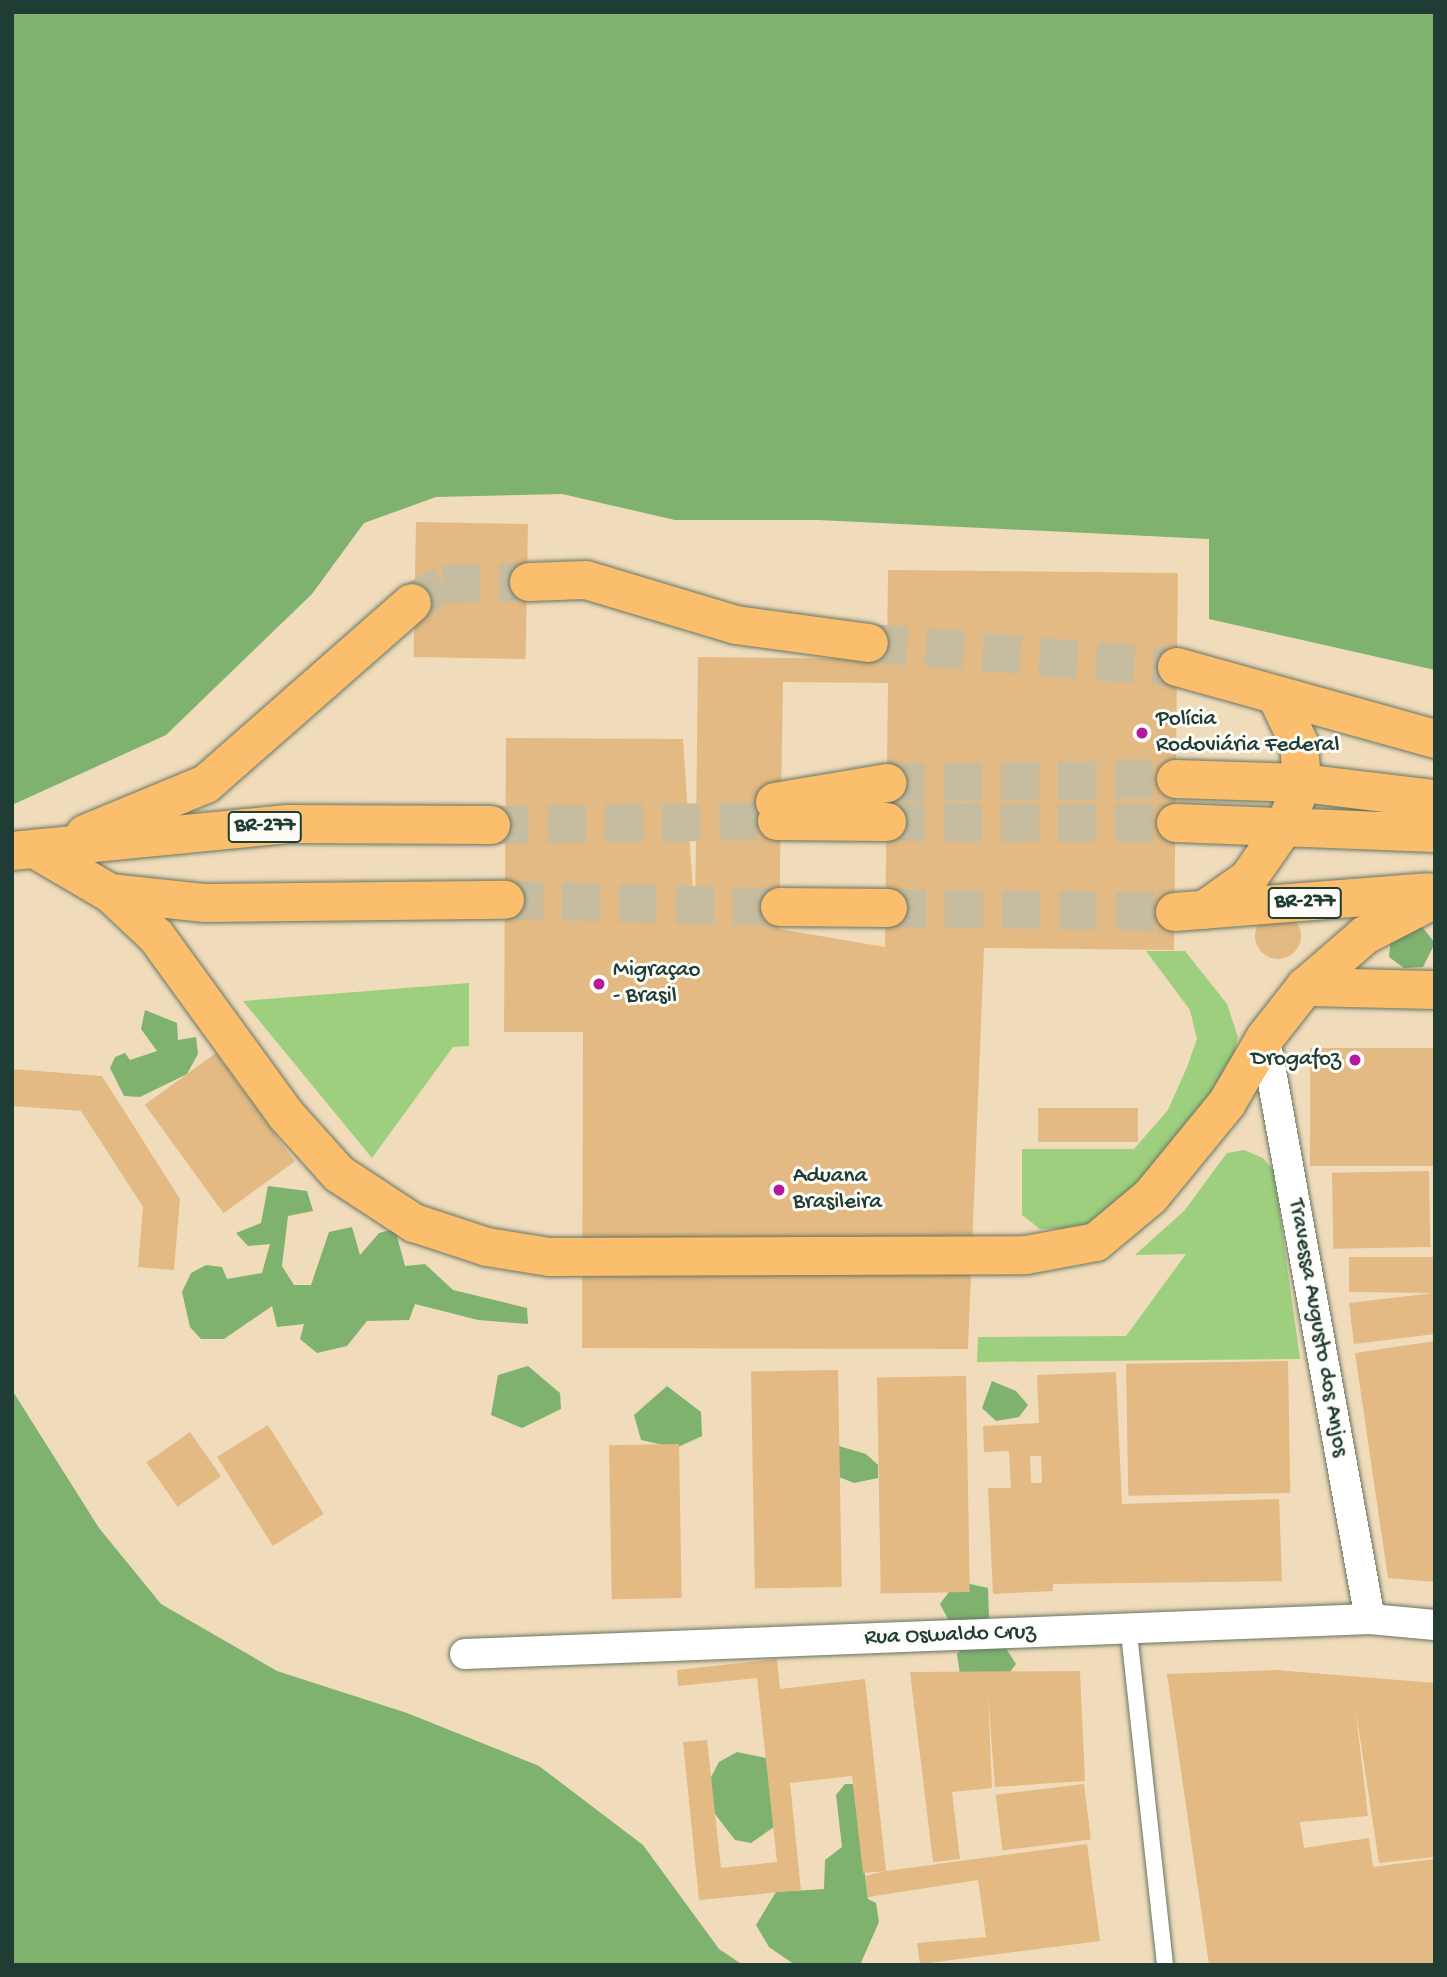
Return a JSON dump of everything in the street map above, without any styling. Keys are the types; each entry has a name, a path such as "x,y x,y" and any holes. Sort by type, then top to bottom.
{"main road":[{"path":"529,582 586,580 736,625 869,643"},
{"path":"26,852 206,784 412,603"},
{"path":"1177,667 1435,739"},
{"path":"1276,695 1299,743 1302,783 1284,826"},
{"path":"1176,779 1302,783 1435,799"},
{"path":"887,783 776,812 887,822"},
{"path":"1176,823 1435,833"},
{"name":"BR-277","path":"26,852 288,824 491,825"},
{"name":"BR-277","path":"1284,826 1248,879 1188,912 1435,891"},
{"path":"26,852 110,893 194,980 286,1115 339,1174 414,1223 486,1247 549,1257 1026,1255 1096,1242 1151,1196 1227,1103 1265,1038 1305,987 1366,935 1435,899"},
{"path":"110,893 205,903 505,900"},
{"path":"780,907 888,908"},
{"path":"1305,987 1435,990"}],"street":[{"name":"Travessa Augusto dos Anjos","path":"1265,1038 1370,1619"},
{"name":"Rua Oswaldo Cruz","path":"465,1654 1129,1633 1370,1619 1435,1625"}],"lane":[{"path":"1129,1633 1165,1965"}],"green space":[{"path":"12,12 1435,12 1435,670 1209,619 1209,539 818,520 675,520 562,494 436,497 364,523 312,594 166,735 12,805"},
{"path":"1420,924 1435,943 1423,967 1404,968 1389,957 1391,937"},
{"path":"1146,951 1185,951 1227,1004 1238,1037 1230,1070 1154,1174 1086,1228 1040,1229 1022,1215 1022,1149 1134,1149 1168,1110 1187,1067 1197,1039 1190,1010"},
{"path":"469,983 469,1046 453,1047 372,1158 243,1001"},
{"path":"145,1010 177,1023 178,1040 196,1037 198,1054 187,1074 140,1097 124,1096 110,1068 115,1057 125,1053 130,1060 157,1051 141,1029"},
{"path":"1244,1150 1263,1158 1274,1171 1300,1359 977,1362 978,1337 1126,1336 1186,1254 1135,1255 1184,1211 1227,1153"},
{"path":"268,1186 307,1191 313,1211 288,1216 282,1266 294,1285 311,1285 329,1232 352,1227 360,1255 379,1233 395,1229 405,1266 425,1264 453,1290 527,1308 528,1324 478,1320 415,1304 409,1320 367,1321 347,1346 317,1353 300,1339 304,1324 277,1327 272,1306 224,1339 201,1339 190,1327 182,1292 191,1273 206,1265 222,1267 227,1279 262,1273 270,1244 248,1246 236,1233 261,1223"},
{"path":"528,1366 560,1393 561,1409 522,1428 491,1415 498,1375"},
{"path":"992,1381 1016,1391 1028,1405 1019,1417 996,1421 982,1408"},
{"path":"667,1386 701,1412 702,1436 676,1448 641,1440 634,1415"},
{"path":"12,1390 99,1528 161,1604 277,1671 407,1713 539,1766 643,1845 719,1949 743,1965 12,1965"},
{"path":"839,1446 866,1454 878,1465 878,1478 854,1483 839,1477"},
{"path":"957,1581 988,1588 989,1617 969,1631 950,1623 940,1604"},
{"path":"972,1637 1004,1645 1016,1664 998,1688 961,1681 957,1654"},
{"path":"737,1752 766,1758 785,1773 792,1801 781,1822 751,1843 735,1840 715,1814 709,1781 719,1762"},
{"path":"845,1784 853,1784 868,1899 876,1903 879,1922 860,1965 795,1965 769,1947 756,1925 776,1892 824,1889 825,1860 842,1847 836,1795"}],"building":[{"path":"416,522 528,524 526,659 414,657"},
{"name":"Aduana Brasileira","path":"888,570 1178,573 1174,950 984,948 968,1349 582,1348 583,1032 504,1032 506,738 683,739 695,922 698,657 887,659","holes":["783,682 888,683 885,947 779,929"]},
{"path":"1278,913 1295,919 1301,936 1295,953 1278,959 1261,953 1255,936 1261,919"},
{"path":"1310,1048 1435,1048 1435,1166 1310,1166"},
{"path":"216,1053 295,1161 224,1213 145,1105"},
{"path":"12,1069 102,1076 180,1199 174,1270 138,1267 143,1207 81,1111 12,1106"},
{"path":"1038,1108 1138,1108 1138,1142 1038,1142"},
{"path":"1429,1171 1430,1247 1333,1249 1332,1173"},
{"path":"1349,1257 1435,1257 1435,1334 1354,1344 1349,1303 1434,1293 1349,1292"},
{"path":"1435,1341 1435,1582 1388,1578 1355,1353"},
{"path":"1288,1361 1290,1493 1128,1496 1126,1364"},
{"path":"838,1370 842,1587 755,1588 751,1372"},
{"path":"1116,1372 1122,1504 1279,1499 1282,1581 1053,1584 1053,1591 993,1594 988,1488 1011,1488 1009,1451 984,1452 983,1426 1039,1423 1037,1375","holes":["1030,1456 1041,1456 1042,1483 1031,1483"]},
{"path":"966,1376 970,1592 881,1594 877,1378"},
{"path":"268,1425 324,1514 273,1546 217,1457"},
{"path":"190,1432 221,1476 178,1507 147,1462"},
{"path":"679,1444 682,1598 612,1599 609,1445"},
{"path":"777,1659 780,1689 865,1679 886,1871 863,1873 852,1776 790,1783 801,1890 699,1900 683,1742 707,1740 721,1868 777,1862 757,1678 678,1686 677,1670"},
{"path":"1276,1670 1435,1683 1435,1857 1379,1863 1355,1705 1368,1816 1300,1822 1304,1848 1369,1838 1373,1867 1435,1859 1435,1965 1209,1965 1167,1674"},
{"path":"1080,1671 1085,1781 995,1787 988,1695 992,1788 952,1792 960,1859 933,1862 910,1672"},
{"path":"1084,1784 1091,1840 1002,1850 996,1795"},
{"path":"1087,1844 1100,1941 920,1964 917,1943 986,1937 978,1880 868,1897 865,1876"}],"tunnel":[{"path":"412,603 442,584 529,582"},
{"path":"869,643 1177,667"},
{"path":"887,783 1176,779"},
{"path":"491,825 777,821"},
{"path":"887,822 1176,823"},
{"path":"505,900 780,907"},
{"path":"888,908 1175,912"}],"place":[{"name":"Polícia Rodoviária Federal","path":"1142,733"},
{"name":"Migraçao - Brasil","path":"599,984"},
{"name":"Drogafoz","path":"1355,1060"},
{"name":"Aduana Brasileira","path":"779,1190"}]}
